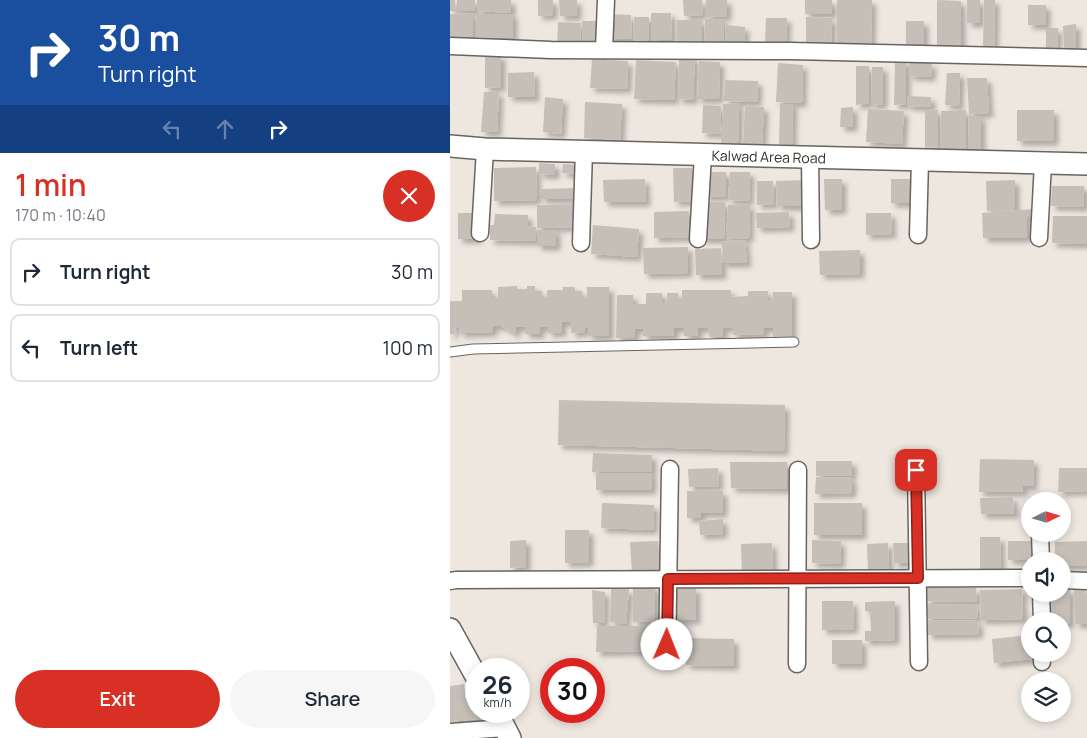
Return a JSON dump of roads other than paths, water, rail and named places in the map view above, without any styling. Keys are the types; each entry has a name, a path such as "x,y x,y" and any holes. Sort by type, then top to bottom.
{"street":[{"path":"604,50 606,0"},
{"path":"450,46 542,50 791,51 1087,58"},
{"name":"Kalwad Area Road","path":"450,146 486,149 1087,164"},
{"path":"480,233 486,149"},
{"path":"581,243 584,151"},
{"path":"698,239 703,155"},
{"path":"810,157 811,240"},
{"path":"918,235 920,160"},
{"path":"1039,238 1043,163"},
{"path":"667,661 670,469"},
{"path":"797,664 798,470"},
{"path":"916,470 919,662"},
{"path":"450,581 1021,578"},
{"path":"1071,580 1087,581"},
{"path":"450,629 466,658"},
{"path":"450,732 503,726"}],"lane":[{"path":"450,352 473,349 794,342"}]}
